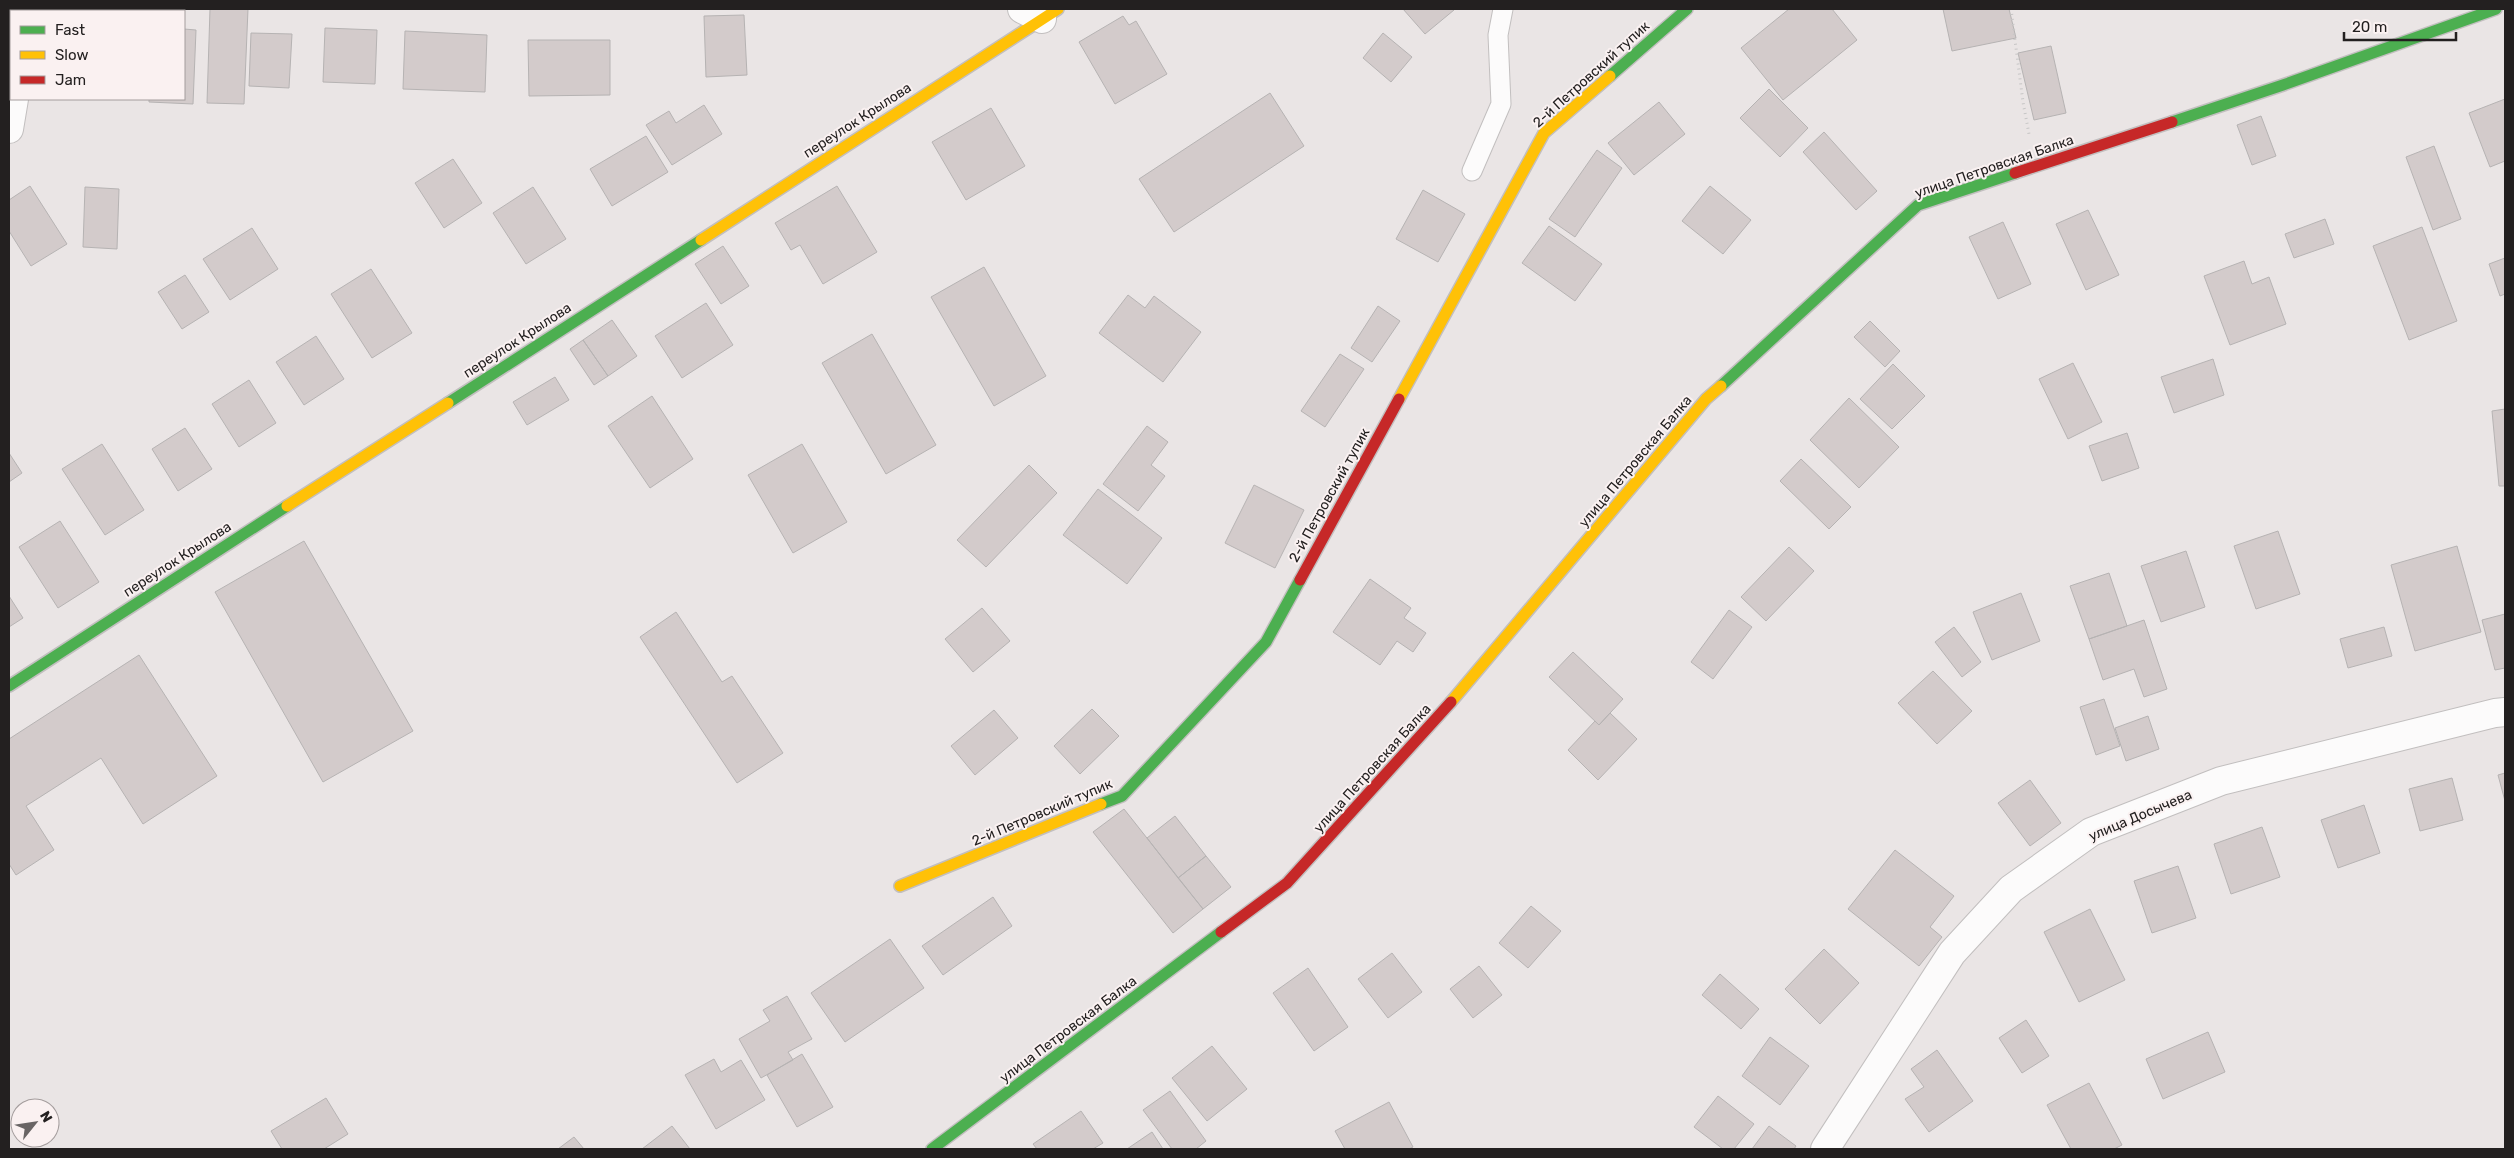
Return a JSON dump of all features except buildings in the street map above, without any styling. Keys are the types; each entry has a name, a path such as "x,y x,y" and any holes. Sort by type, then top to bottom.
{"street":[{"name":"2-й Петровский тупик","path":"900,886 1122,796 1266,642 1544,133 1687,9"},
{"name":"улица Петровская Балка","path":"932,1149 1288,882 1439,716 1706,399 1918,205 2283,85 2496,9"},
{"name":"переулок Крылова","path":"9,686 1040,12"},
{"path":"9,129 14,100"},
{"name":"улица Досычева","path":"1825,1149 1952,953 2011,889 2091,832 2221,781 2505,712"}],"lane":[{"path":"1472,171 1500,104 1498,35 1503,9"}],"path":[{"path":"2011,9 2023,102 2036,166"}],"traffic: fast":[{"path":"1610,76 1687,9"},
{"path":"2172,122 2283,85 2496,9"},
{"path":"1721,386 1918,205 2015,173"},
{"path":"448,403 701,240"},
{"path":"9,686 287,506"},
{"path":"1101,804 1122,796 1266,642 1300,580"},
{"path":"932,1149 1221,932"}],"traffic: slow":[{"path":"701,240 1058,9"},
{"path":"1399,399 1544,133 1610,76"},
{"path":"1451,702 1706,399 1721,386"},
{"path":"287,506 448,403"},
{"path":"900,886 1101,804"}],"traffic: jam":[{"path":"2015,173 2172,122"},
{"path":"1300,580 1399,399"},
{"path":"1221,932 1287,883 1451,702"}]}
